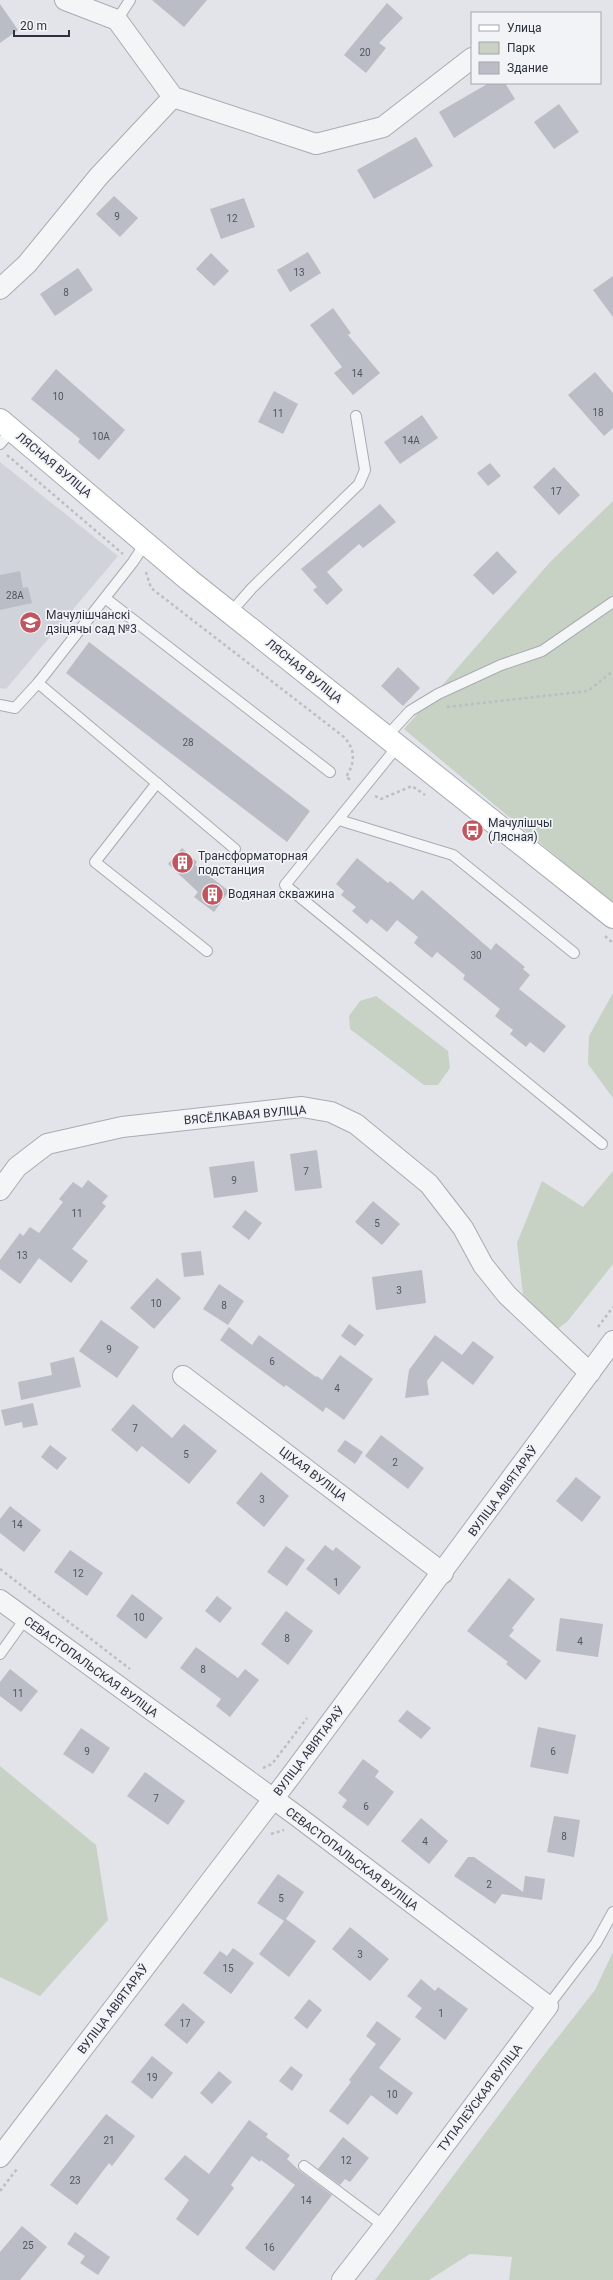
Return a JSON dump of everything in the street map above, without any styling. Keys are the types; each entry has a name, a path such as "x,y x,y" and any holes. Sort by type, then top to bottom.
{"main road":[{"name":"ЛЯСНАЯ ВУЛІЦА","path":"4,431 146,542 189,580 232,612 391,742 613,917"}],"street":[{"path":"65,0 116,20 173,97 316,144 383,127 471,59"},
{"path":"0,289 27,264 99,176 173,97"},
{"name":"ВЯСЁЛКАВАЯ ВУЛІЦА","path":"0,1190 17,1166 47,1144 122,1127 182,1120 302,1107 331,1112 356,1124 429,1184 463,1228 483,1265 507,1296 590,1373"},
{"name":"ВУЛІЦА АВІЯТАРАЎ","path":"0,2157 443,1573 613,1341"},
{"name":"ЦІХАЯ ВУЛІЦА","path":"183,1376 443,1573"},
{"name":"СЕВАСТОПАЛЬСКАЯ ВУЛІЦА","path":"0,1600 272,1800 548,2006"},
{"name":"ТУПАЛЕЎСКАЯ ВУЛІЦА","path":"342,2280 548,2006"}],"lane":[{"path":"116,20 130,0"},
{"path":"232,612 252,588 360,484 365,470 356,416"},
{"path":"0,705 15,708 38,684 133,562 146,542"},
{"path":"105,598 330,772"},
{"path":"602,1144 285,885 339,820 410,711 438,694 501,665 542,651 613,602"},
{"path":"38,684 236,849"},
{"path":"157,783 95,862 207,951"},
{"path":"339,820 453,855 574,953"},
{"path":"0,1654 25,1619"},
{"name":"ТУПАЛЕЎСКАЯ ВУЛІЦА","path":"548,2006 596,1943 613,1912"},
{"path":"304,2166 384,2226"}],"path":[{"path":"6,454 133,562"},
{"path":"440,708 588,691 613,671"},
{"path":"596,1330 613,1307"},
{"path":"0,1570 134,1672"},
{"path":"262,1768 272,1764 311,1714"}],"shaded area":[{"name":"Мачулішчанскі дзіцячы сад №3","path":"0,462 118,556 6,689 0,688"}],"green space":[{"path":"613,501 613,904 404,729 551,561"},
{"path":"613,993 613,1098 588,1064 589,1036"},
{"path":"376,996 448,1051 450,1068 438,1085 424,1085 350,1029 349,1016 360,1001"},
{"path":"613,1171 613,1264 567,1322 553,1332 523,1294 517,1243 542,1181 583,1207"},
{"path":"0,1766 96,1845 108,1920 40,1996 0,1977"},
{"path":"613,1952 613,2280 509,2280 512,2257 470,2254 429,2280 375,2280 537,2064 595,1990"}],"building":[{"path":"152,0 207,0 184,27"},
{"path":"387,3 403,18 379,43 386,48 366,73 344,55"},
{"path":"0,4 18,30 0,43"},
{"path":"487,84 506,84 515,99 454,138 439,112"},
{"path":"559,104 579,132 554,149 534,122"},
{"path":"416,137 433,166 374,199 357,170"},
{"path":"114,196 138,218 120,237 96,214"},
{"path":"244,198 255,227 221,239 210,209"},
{"path":"308,252 321,273 290,292 277,270"},
{"path":"211,253 229,271 214,286 196,269"},
{"path":"78,268 93,290 55,316 40,294"},
{"path":"613,276 613,317 593,290"},
{"path":"333,308 351,333 348,335 380,373 353,395 334,373 342,367 310,325"},
{"path":"56,369 125,430 99,460 78,442 80,439 31,399"},
{"path":"595,372 613,393 613,428 604,436 568,395"},
{"path":"274,391 298,404 283,434 258,422"},
{"path":"422,415 438,438 400,464 384,442"},
{"path":"490,463 501,476 488,486 477,473"},
{"path":"554,467 580,495 559,515 533,487"},
{"path":"380,504 396,522 363,548 359,544 327,572 343,590 327,605 313,590 317,587 301,569"},
{"path":"497,551 517,572 493,595 473,575"},
{"path":"20,571 23,588 28,587 32,603 0,610 0,575"},
{"path":"89,642 310,811 287,842 66,673"},
{"path":"398,667 420,688 403,706 381,686"},
{"path":"182,848 197,862 195,865 229,891 214,912 194,897 198,892 168,864"},
{"path":"357,858 388,883 390,881 413,900 422,890 491,950 496,943 525,967 523,969 530,975 519,989 566,1026 544,1053 530,1042 526,1047 510,1034 513,1030 495,1016 500,1009 463,979 465,975 437,952 432,958 414,943 418,937 397,920 387,932 371,919 367,924 352,911 356,907 341,895 344,891 336,884"},
{"path":"317,1150 322,1188 295,1191 290,1154"},
{"path":"254,1161 258,1192 214,1198 209,1167"},
{"path":"88,1180 108,1196 102,1203 106,1206 72,1249 88,1261 71,1283 39,1258 20,1284 0,1269 0,1260 20,1233 23,1236 30,1227 39,1233 63,1202 59,1199 73,1182 82,1188"},
{"path":"373,1201 400,1224 382,1245 355,1222"},
{"path":"245,1210 262,1223 249,1240 232,1227"},
{"path":"201,1251 204,1275 184,1277 181,1253"},
{"path":"422,1270 426,1303 376,1310 372,1277"},
{"path":"157,1278 181,1298 154,1329 130,1308"},
{"path":"219,1284 244,1301 228,1325 203,1309"},
{"path":"101,1320 139,1347 117,1378 79,1351"},
{"path":"349,1324 364,1335 355,1346 341,1336"},
{"path":"229,1327 252,1345 259,1335 322,1380 340,1355 373,1379 344,1420 326,1407 323,1412 286,1385 284,1387 220,1340"},
{"path":"435,1335 462,1355 473,1341 494,1357 473,1385 442,1361 427,1381 429,1395 405,1398 409,1370"},
{"path":"74,1357 81,1387 21,1400 18,1382 52,1375 50,1363"},
{"path":"33,1403 38,1425 23,1428 22,1422 5,1426 1,1410"},
{"path":"133,1404 172,1438 184,1424 217,1451 189,1484 142,1446 137,1452 111,1430"},
{"path":"381,1435 424,1468 408,1489 365,1456"},
{"path":"345,1440 363,1452 355,1464 337,1451"},
{"path":"50,1445 67,1458 57,1470 41,1457"},
{"path":"261,1472 289,1496 264,1527 236,1503"},
{"path":"576,1477 601,1497 582,1522 556,1501"},
{"path":"10,1506 41,1530 24,1552 0,1533 0,1519"},
{"path":"325,1545 333,1551 336,1547 361,1567 339,1595 306,1569"},
{"path":"286,1546 305,1560 287,1586 267,1572"},
{"path":"70,1550 103,1573 87,1596 54,1572"},
{"path":"509,1578 535,1599 512,1628 514,1630 509,1636 541,1661 526,1680 506,1664 508,1662 467,1631"},
{"path":"132,1594 163,1618 146,1639 116,1616"},
{"path":"217,1596 232,1608 220,1623 205,1611"},
{"path":"286,1611 313,1631 288,1665 261,1644"},
{"path":"560,1618 603,1624 598,1657 556,1651"},
{"path":"196,1647 238,1678 245,1669 259,1680 230,1717 216,1706 221,1699 180,1668"},
{"path":"10,1669 38,1691 21,1712 0,1696 0,1682"},
{"path":"407,1710 431,1728 421,1739 398,1721"},
{"path":"538,1727 576,1735 568,1774 530,1767"},
{"path":"81,1728 110,1748 93,1774 63,1754"},
{"path":"363,1759 379,1771 375,1777 394,1792 368,1826 342,1807 347,1800 338,1793"},
{"path":"145,1772 185,1801 168,1825 127,1796"},
{"path":"554,1816 580,1820 574,1857 547,1852"},
{"path":"421,1818 448,1841 429,1864 401,1841"},
{"path":"468,1857 474,1857 523,1892 525,1876 545,1879 542,1900 502,1894 495,1904 454,1876"},
{"path":"278,1874 304,1892 286,1919 316,1941 289,1977 259,1954 284,1921 257,1903"},
{"path":"350,1927 389,1959 370,1981 332,1949"},
{"path":"233,1948 254,1963 231,1994 203,1973 220,1951 227,1956"},
{"path":"421,1979 435,1991 438,1987 468,2009 445,2040 415,2017 422,2008 407,1996"},
{"path":"309,1999 322,2010 307,2029 294,2018"},
{"path":"183,2003 205,2022 187,2044 164,2025"},
{"path":"377,2021 401,2039 379,2068 413,2093 397,2115 371,2095 348,2125 329,2111 351,2082 349,2080 376,2044 366,2036"},
{"path":"152,2056 173,2073 152,2099 131,2082"},
{"path":"291,2066 303,2075 292,2091 279,2081"},
{"path":"219,2071 232,2082 212,2104 200,2093"},
{"path":"106,2114 135,2136 112,2166 109,2163 77,2205 50,2185"},
{"path":"249,2120 268,2134 266,2137 290,2155 287,2159 300,2171 332,2195 274,2271 245,2248 295,2185 261,2160 260,2162 252,2156 231,2185 234,2188 198,2236 176,2219 189,2200 164,2179 185,2155 209,2174"},
{"path":"343,2137 369,2158 350,2182 345,2179 340,2185 318,2169"},
{"path":"22,2226 47,2247 20,2280 0,2280 0,2252"},
{"path":"75,2232 110,2257 98,2275 80,2263 85,2256 67,2244"}],"place":[{"name":"Мачулішчанскі дзіцячы сад №3","path":"31,622"},
{"name":"Мачулішчы (Лясная)","path":"472,830"},
{"name":"Трансформаторная подстанция","path":"182,863"},
{"name":"Водяная скважина","path":"212,894"}]}
